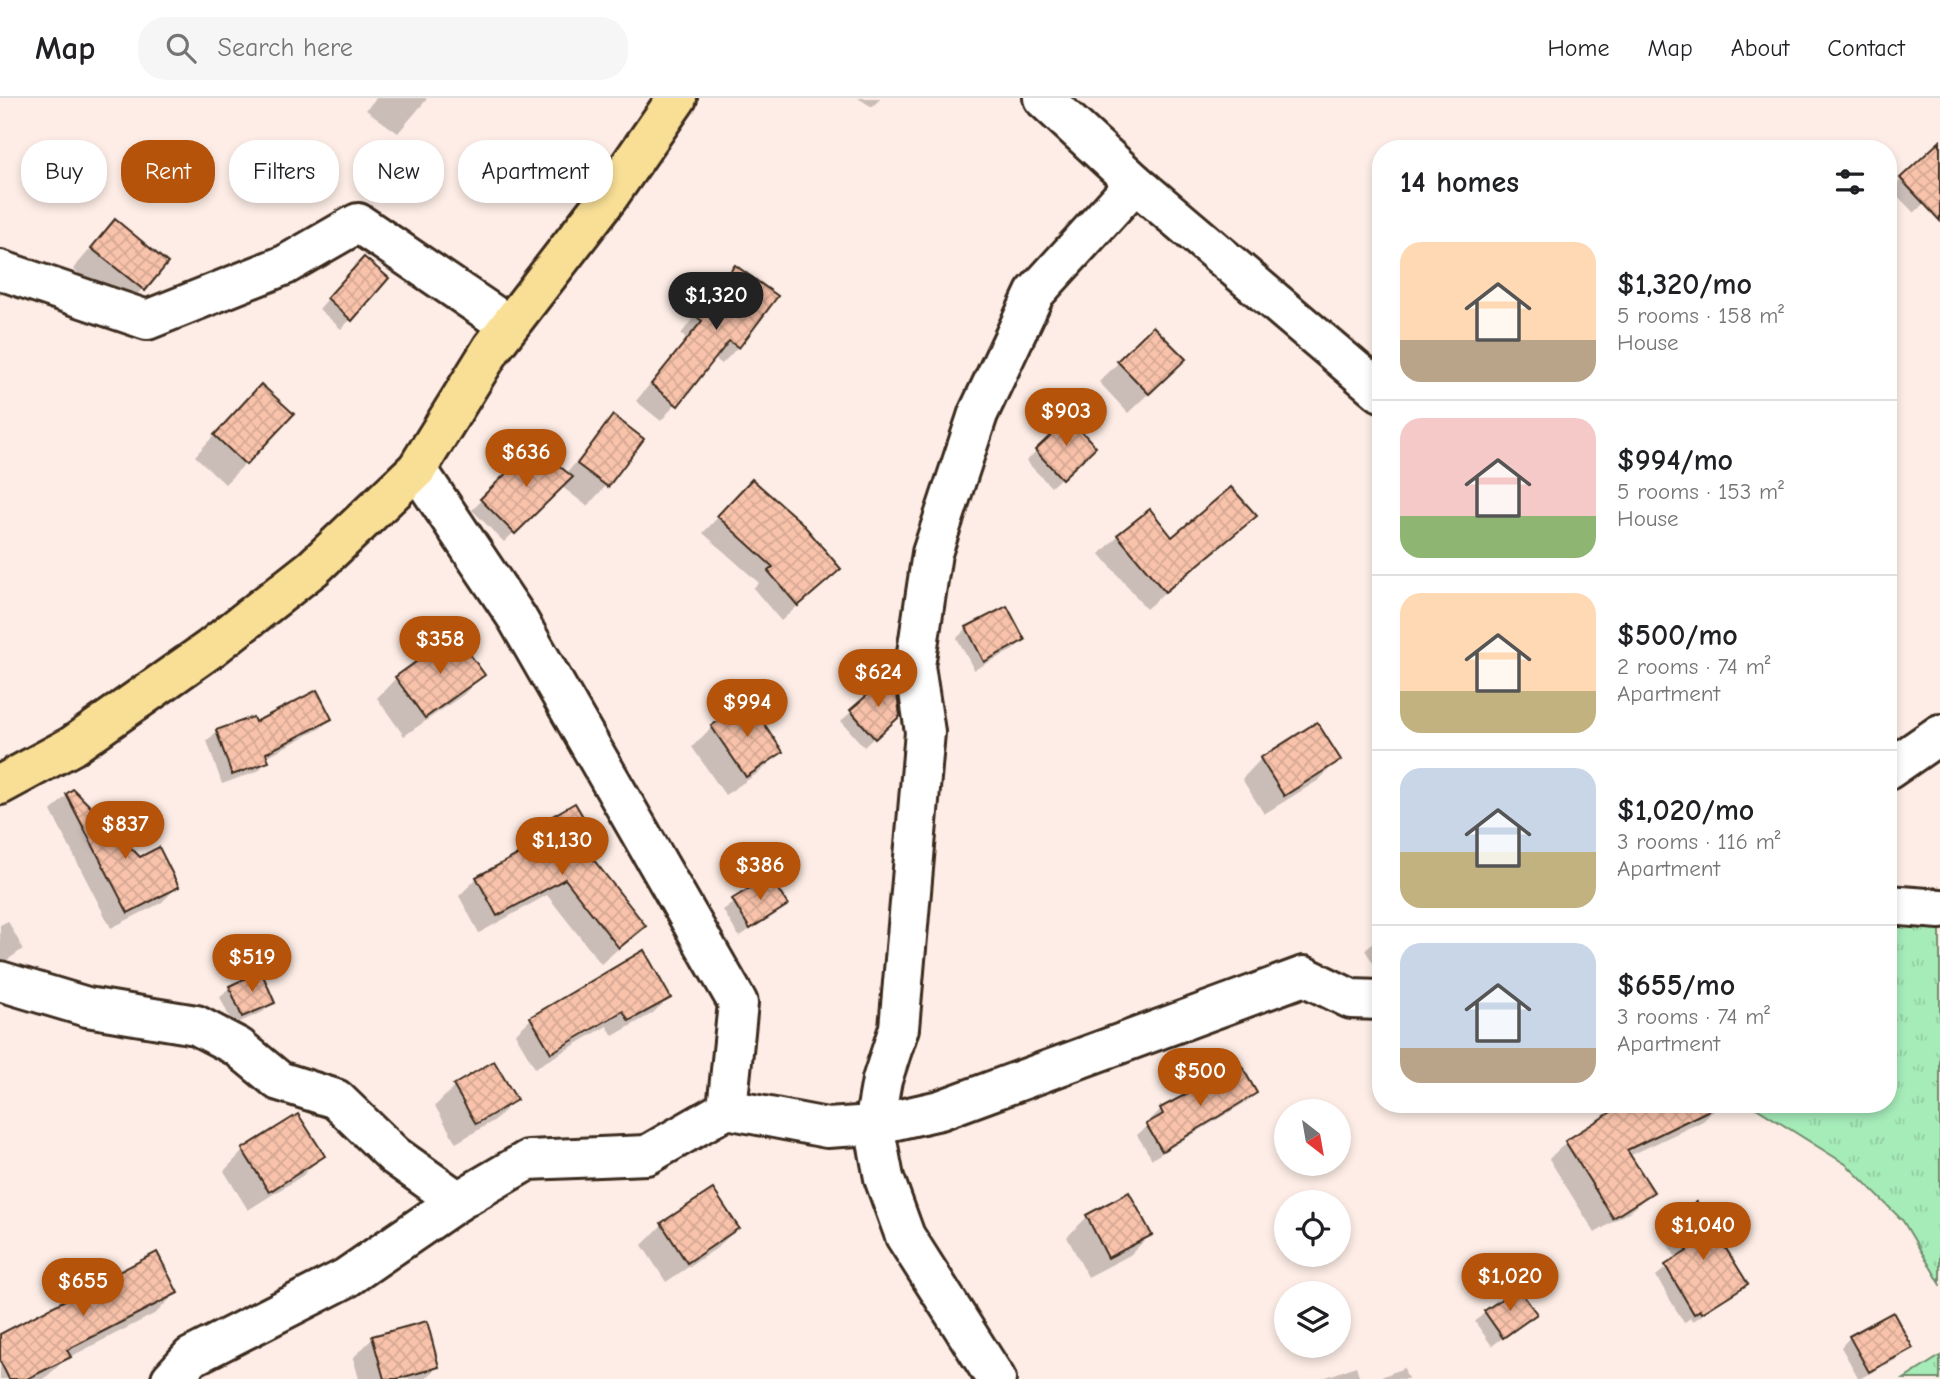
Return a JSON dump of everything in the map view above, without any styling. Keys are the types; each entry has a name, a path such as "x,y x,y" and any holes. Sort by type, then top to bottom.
{"main road":[{"path":"0,785 72,747 210,649 313,568 417,468 508,326 608,195 677,98"}],"street":[{"path":"1042,98 1135,183 1372,384"},
{"path":"996,1379 905,1236 884,1178 874,1125 882,1080 899,1028 925,732 915,666 932,553 978,414 1035,293 1135,183"},
{"path":"0,270 147,320 285,265 358,223 508,326"},
{"path":"417,468 517,618 738,1003 727,1110"},
{"path":"1897,765 1940,734"},
{"path":"1897,906 1940,909"},
{"path":"170,1379 191,1357 346,1278 458,1201 528,1160 647,1155 727,1110 827,1128 874,1125 940,1110 1304,976 1352,999 1372,999"},
{"path":"0,981 87,1007 196,1025 238,1047 279,1081 337,1099 395,1156 458,1201"}],"green space":[{"path":"1897,906 1940,909 1940,1283 1903,1221 1847,1165 1764,1113 1897,1113"},
{"path":"1940,1356 1940,1379 1904,1379"}],"building":[{"path":"1940,141 1940,221 1900,178"},
{"path":"115,219 168,263 145,291 91,248"},
{"path":"364,257 389,278 352,321 327,298"},
{"path":"735,265 778,296 739,348 729,341 678,406 651,384 702,321 697,317"},
{"path":"1153,326 1186,359 1149,394 1117,361"},
{"path":"261,384 294,414 246,465 214,435"},
{"path":"613,415 644,439 608,487 577,464"},
{"path":"1069,418 1096,447 1062,479 1035,450"},
{"path":"534,446 573,477 515,534 480,499"},
{"path":"752,479 801,522 841,569 798,606 768,571 773,567 717,516"},
{"path":"1231,487 1257,516 1165,592 1117,535 1150,509 1172,537"},
{"path":"1007,606 1025,640 984,662 966,627"},
{"path":"455,634 485,675 425,718 395,677"},
{"path":"887,678 896,687 900,716 875,739 850,710"},
{"path":"317,690 332,719 266,753 269,762 232,775 216,730 253,717 255,722"},
{"path":"748,700 783,752 746,777 711,726"},
{"path":"1317,722 1341,760 1284,796 1260,758"},
{"path":"73,789 140,857 159,847 179,887 128,913 66,794"},
{"path":"575,803 592,832 578,840 646,926 619,948 565,879 497,916 476,877 549,838 540,823"},
{"path":"769,876 788,905 750,929 732,899"},
{"path":"644,950 671,998 629,1021 623,1011 551,1053 530,1017"},
{"path":"261,971 275,1003 242,1017 229,986"},
{"path":"494,1061 517,1100 476,1124 453,1085"},
{"path":"1241,1065 1257,1093 1162,1151 1146,1124 1163,1114 1160,1108 1196,1089 1198,1092"},
{"path":"1610,1113 1703,1113 1627,1150 1654,1192 1613,1218 1565,1141"},
{"path":"298,1114 325,1156 269,1192 242,1149"},
{"path":"713,1189 739,1228 687,1263 661,1223"},
{"path":"1129,1192 1152,1235 1108,1258 1086,1215"},
{"path":"1697,1202 1748,1284 1702,1313 1700,1310 1694,1314 1665,1265 1687,1251 1668,1220"},
{"path":"157,1252 178,1293 67,1350 71,1357 27,1379 9,1379 0,1361 0,1334"},
{"path":"1518,1288 1537,1314 1503,1338 1484,1311"},
{"path":"1893,1312 1913,1348 1869,1372 1849,1336"},
{"path":"427,1321 439,1367 397,1379 384,1379 372,1336"}]}
